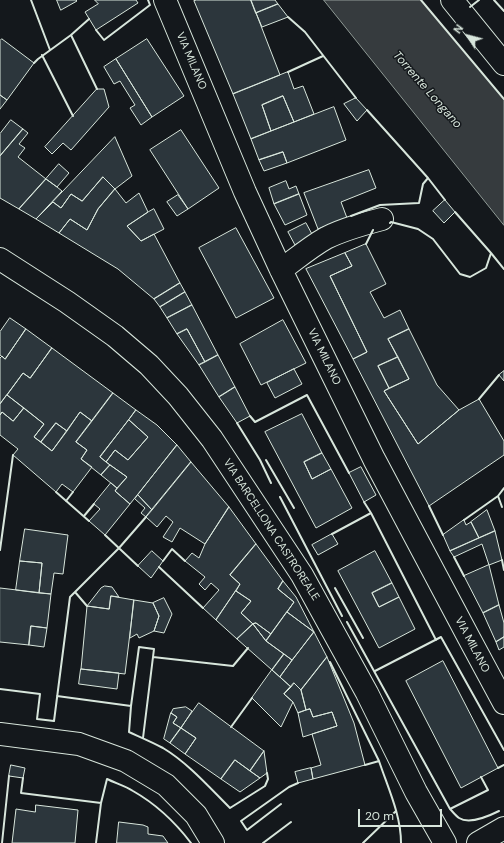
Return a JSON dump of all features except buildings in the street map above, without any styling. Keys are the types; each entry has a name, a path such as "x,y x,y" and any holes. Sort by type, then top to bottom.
{"street":[{"name":"VIA MILANO","path":"165,0 245,192 281,270 374,459 504,703"},
{"path":"452,0 504,64"},
{"path":"281,270 327,238 347,229 382,219"},
{"name":"VIA BARCELLONA CASTROREALE","path":"0,260 67,302 115,336 150,365 178,396 212,438 302,575 367,694 416,792 446,843"},
{"path":"0,734 79,744 126,761 166,785 196,815 213,843"},
{"path":"478,843 504,828"}],"water":[{"name":"Torrente Longano","path":"324,0 421,0 504,99 504,225"}],"wall":[{"path":"31,0 50,50"},
{"path":"96,30 104,40 150,5 148,0"},
{"path":"421,0 504,99"},
{"path":"470,7 479,0"},
{"path":"494,0 504,11"},
{"path":"288,17 305,32 356,98"},
{"path":"71,35 89,19"},
{"path":"34,63 71,35 97,89"},
{"path":"42,55 73,116"},
{"path":"288,72 323,56"},
{"path":"367,110 428,178 445,200"},
{"path":"351,216 380,205 419,203 423,184 428,178"},
{"path":"390,223 418,229 433,239 460,274 470,277 486,268 491,253 455,212"},
{"path":"366,244 373,230"},
{"path":"491,253 504,269"},
{"path":"479,399 499,375"},
{"path":"250,416 255,422 307,395 349,473"},
{"path":"237,423 260,460 271,483"},
{"path":"0,550 13,455"},
{"path":"266,460 294,508"},
{"path":"502,507 498,496 504,488"},
{"path":"56,492 89,521"},
{"path":"66,501 73,492"},
{"path":"464,520 498,496"},
{"path":"280,497 342,616"},
{"path":"364,502 436,640"},
{"path":"84,516 94,504"},
{"path":"429,506 443,535"},
{"path":"332,534 371,513"},
{"path":"0,689 40,694 37,719 54,721 70,597 119,548 146,517"},
{"path":"105,535 138,566"},
{"path":"163,561 172,549 185,561"},
{"path":"454,557 464,576"},
{"path":"502,560 504,570"},
{"path":"159,567 203,608"},
{"path":"335,588 363,638"},
{"path":"75,592 87,606"},
{"path":"347,622 450,809 459,818 468,821 479,819 499,811"},
{"path":"375,671 441,637 504,750"},
{"path":"131,706 139,647 154,649 153,657"},
{"path":"143,738 153,657 233,666 248,648"},
{"path":"330,662 379,761"},
{"path":"57,696 131,706 129,732 163,748 172,754 198,776 230,808 265,786 268,779 267,773"},
{"path":"231,727 252,698"},
{"path":"365,765 379,761 399,822 401,843"},
{"path":"498,768 504,765"},
{"path":"2,843 9,776"},
{"path":"450,809 488,790 481,777"},
{"path":"23,778 21,793 101,803"},
{"path":"96,843 101,803 107,779 130,789 150,802 172,821 191,843"},
{"path":"281,804 247,830 241,821 289,787 298,783"},
{"path":"363,843 396,811"},
{"path":"263,843 291,822"}]}
